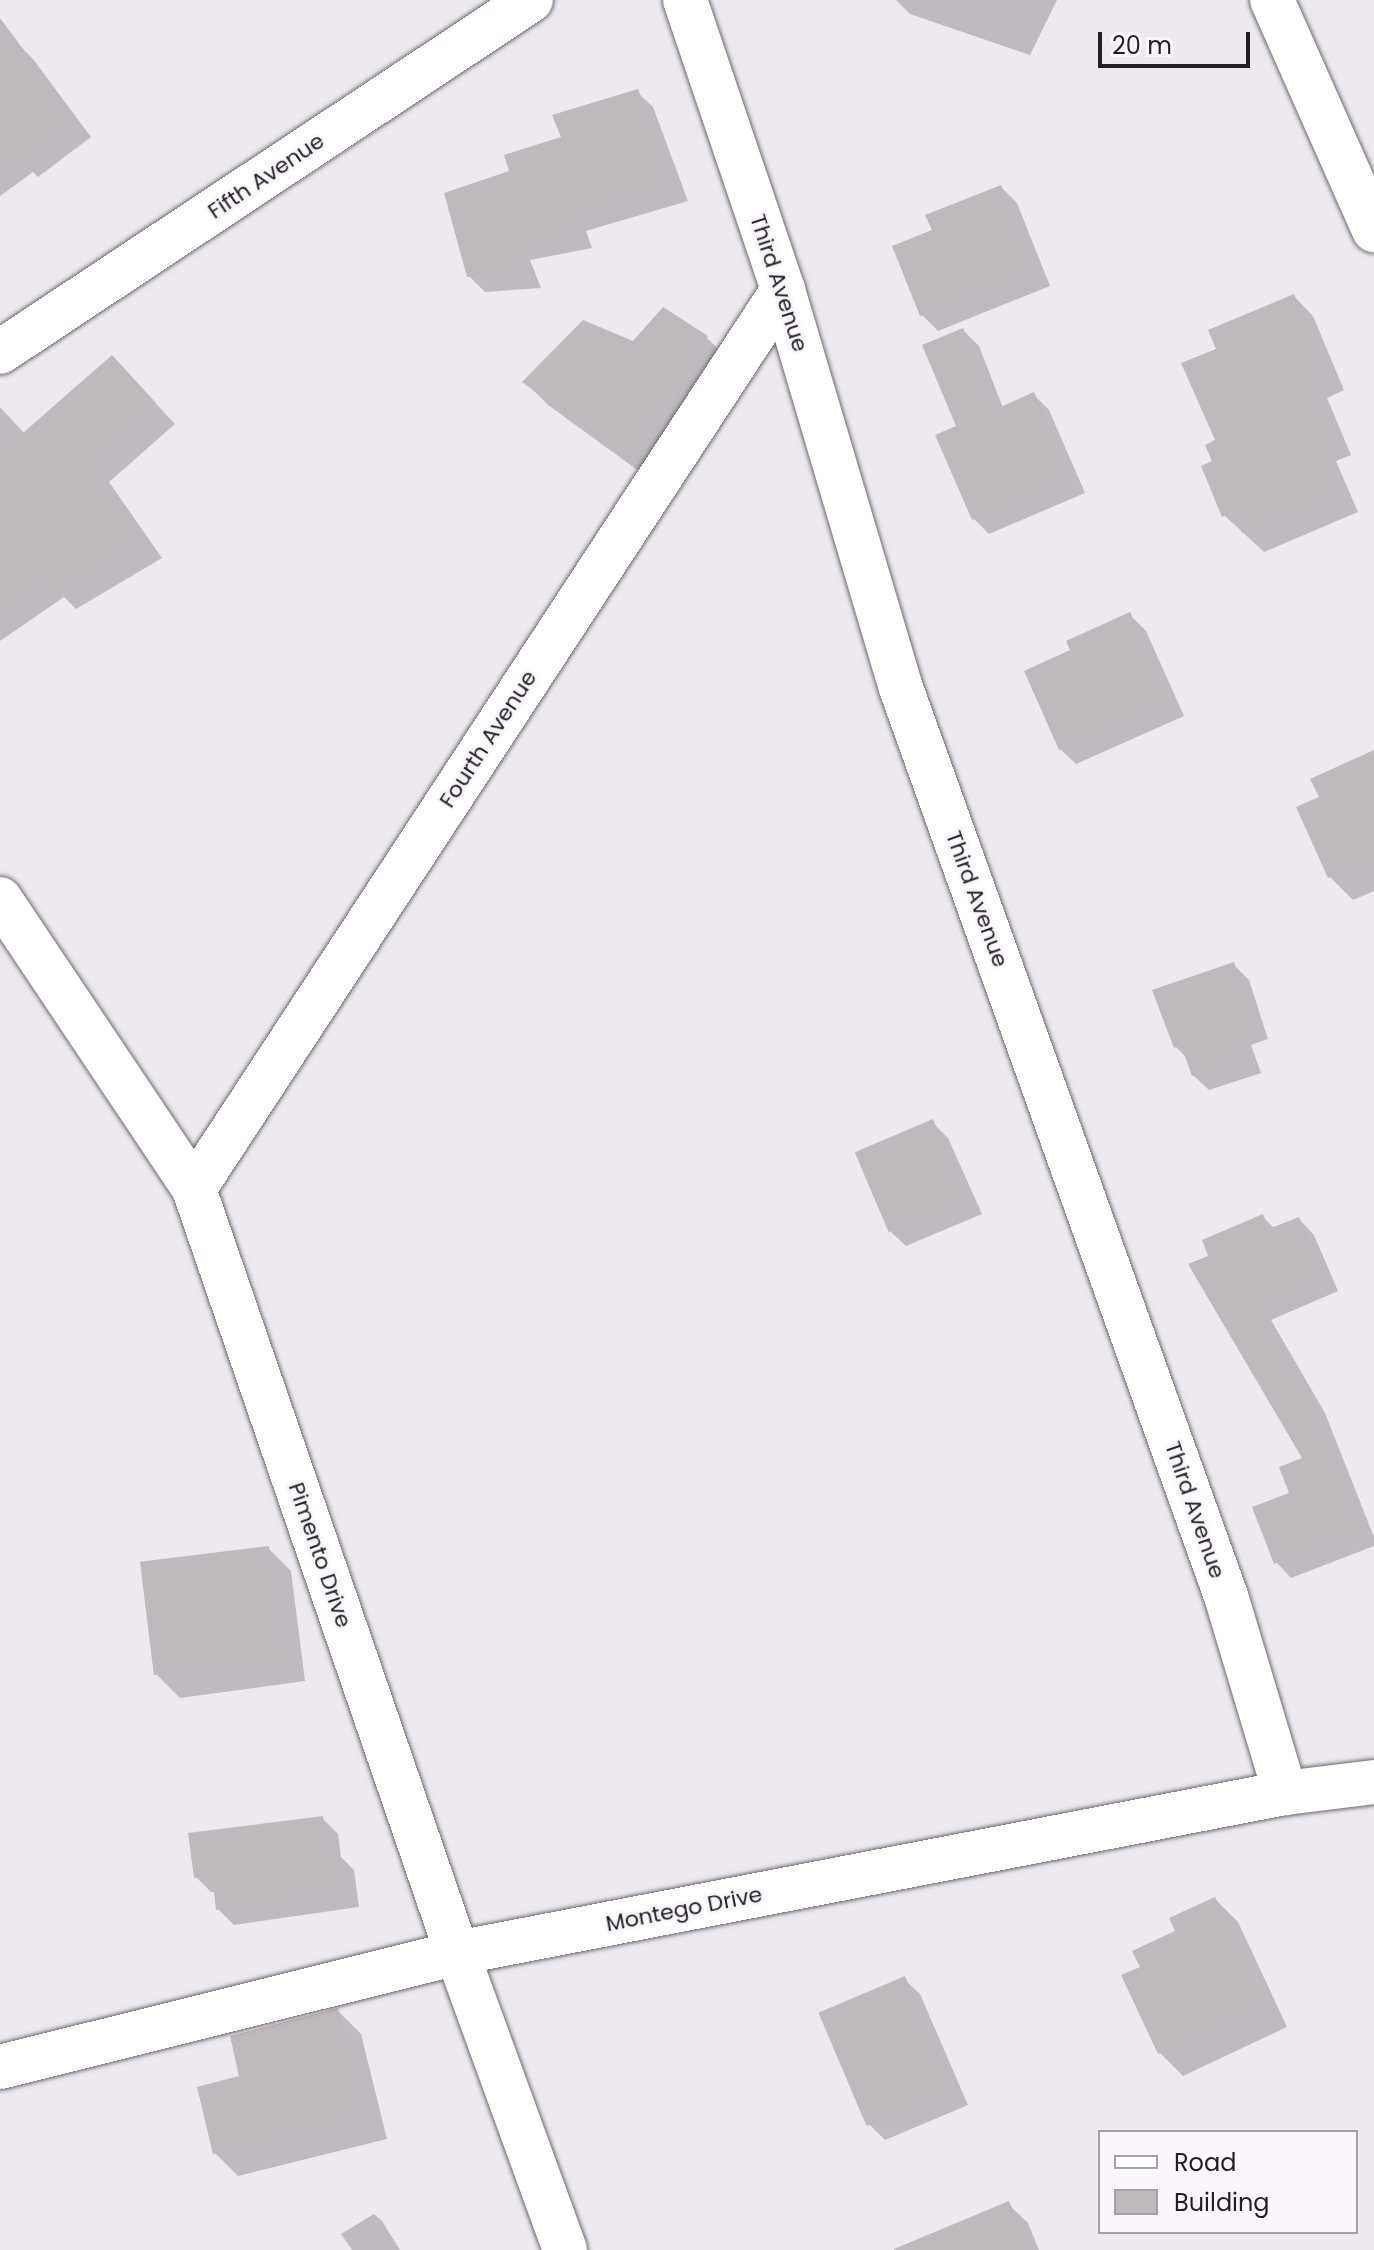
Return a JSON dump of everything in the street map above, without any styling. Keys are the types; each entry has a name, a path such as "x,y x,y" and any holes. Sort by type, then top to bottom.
{"street":[{"name":"Fifth Avenue","path":"0,352 531,0"},
{"name":"Third Avenue","path":"685,0 783,290 901,688 1226,1596 1285,1793"},
{"path":"1272,0 1374,230"},
{"name":"Fourth Avenue","path":"194,1189 783,290"},
{"name":"Pimento Drive","path":"0,899 194,1189 457,1953 565,2250"},
{"name":"Montego Drive","path":"0,2067 457,1953 1285,1793 1374,1782"}],"building":[{"path":"0,18 74,118 18,160 14,154 0,165"},
{"path":"638,89 673,185 572,215 578,232 515,245 527,272 467,277 444,193 509,171 504,155 561,137 552,115"},
{"path":"1001,185 1036,270 920,316 892,246 932,230 925,215"},
{"path":"1294,294 1326,370 1309,378 1333,435 1318,441 1339,492 1242,533 1233,512 1222,517 1201,466 1212,461 1205,445 1215,440 1181,363 1216,349 1208,330"},
{"path":"663,307 708,336 623,455 522,382 583,320 633,341"},
{"path":"963,328 996,409 1034,392 1071,477 972,520 935,435 956,426 922,345"},
{"path":"112,355 156,403 90,461 144,538 54,590 44,577 0,610 0,453"},
{"path":"1130,612 1170,700 1059,750 1024,671 1070,650 1066,641"},
{"path":"1374,750 1374,857 1328,878 1296,807 1319,797 1310,779"},
{"path":"1234,962 1254,1023 1236,1029 1246,1057 1192,1076 1181,1045 1174,1048 1152,990"},
{"path":"933,1119 967,1199 889,1232 855,1152"},
{"path":"1263,1214 1269,1229 1299,1217 1324,1275 1257,1304 1310,1395 1363,1529 1274,1564 1252,1507 1289,1493 1279,1467 1302,1458 1188,1264 1208,1256 1202,1240"},
{"path":"269,1546 283,1659 154,1675 140,1562"},
{"path":"323,1816 327,1854 339,1852 344,1892 216,1910 212,1875 194,1878 188,1833"},
{"path":"1215,1897 1265,2004 1158,2054 1121,1975 1140,1967 1132,1951 1175,1931 1169,1918"},
{"path":"905,1976 953,2089 867,2126 818,2013"},
{"path":"338,2008 365,2116 213,2154 197,2087 239,2076 230,2036"},
{"path":"1009,2201 1029,2250 894,2250 894,2249"}]}
